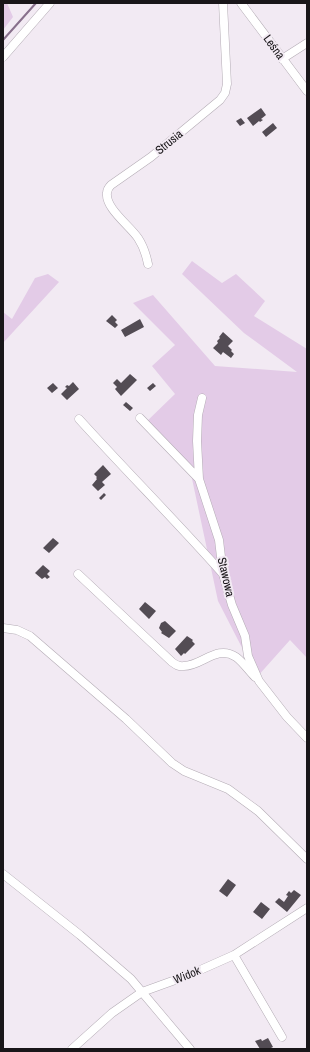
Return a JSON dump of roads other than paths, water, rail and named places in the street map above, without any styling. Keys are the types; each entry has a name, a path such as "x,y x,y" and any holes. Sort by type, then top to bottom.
{"street":[{"path":"3,56 50,3"},
{"name":"Strusia","path":"148,264 146,251 137,237 111,207 107,200 107,192 111,185 151,157 220,100 225,93 227,84 223,3"},
{"name":"Leśna","path":"241,3 307,91"},
{"path":"282,59 307,43"},
{"name":"Stawowa","path":"202,398 198,415 197,441 199,479 219,540 223,574 232,605 245,636 248,656 259,681 286,716 307,738"},
{"path":"140,418 199,479"},
{"path":"79,419 126,471 194,541 223,574"},
{"path":"78,574 172,662 179,666 185,666 220,652 230,654 236,657 259,681"},
{"path":"3,628 17,630 30,636 126,720 172,763 184,772 228,789 258,811 307,859"},
{"path":"3,874 131,979 190,1049"},
{"name":"Widok","path":"72,1049 112,1013 142,992 189,975 234,955 307,908"},
{"path":"234,955 282,1037"}],"waterway":[{"path":"3,40 36,3"}]}
